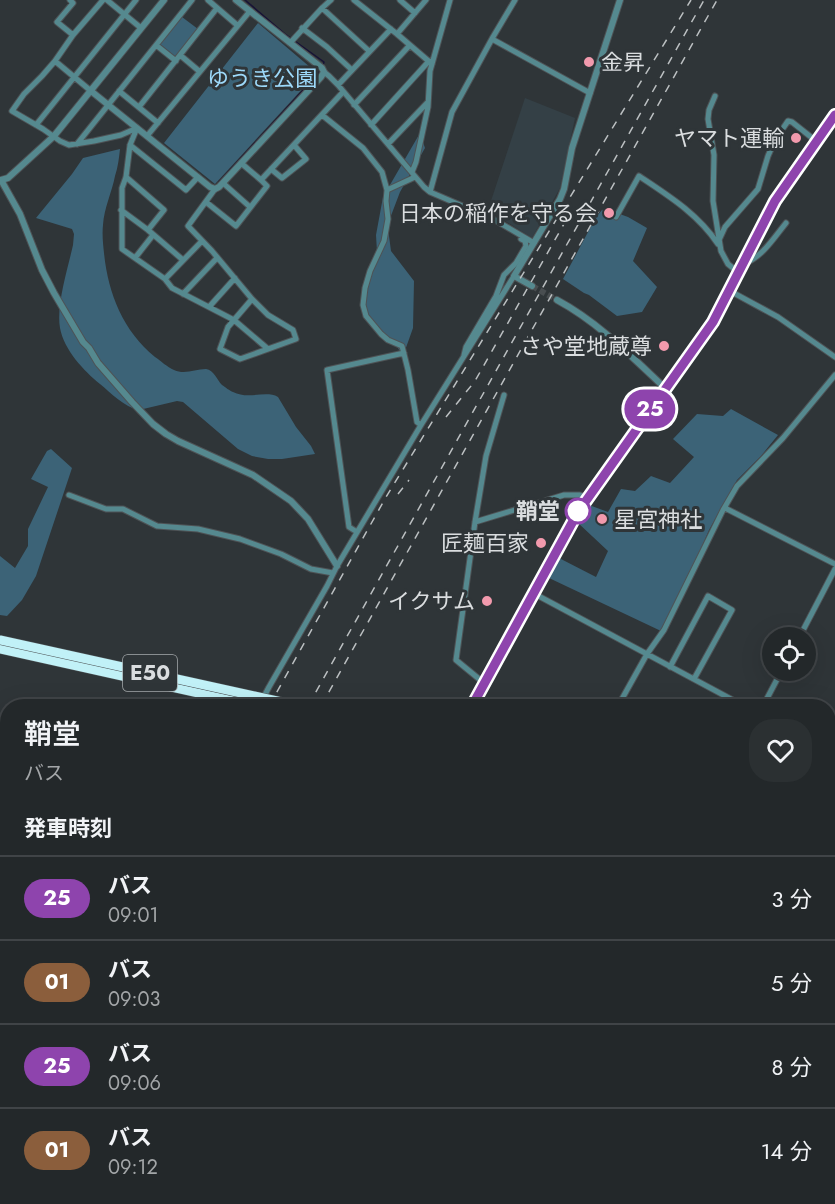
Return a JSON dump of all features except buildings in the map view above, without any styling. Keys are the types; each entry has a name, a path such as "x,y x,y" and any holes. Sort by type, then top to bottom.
{"highway":[{"path":"476,699 587,498 703,336 730,291 775,201 835,115"},
{"name":"E50","path":"0,640 268,699"},
{"name":"E50","path":"0,651 225,699"}],"street":[{"path":"70,0 73,3 57,22 73,35"},
{"path":"137,128 122,135 69,145 12,111 73,35 105,0 141,28"},
{"path":"36,125 136,0"},
{"path":"164,0 54,136 8,178 0,180 20,214 42,270 54,293 98,363 153,424 166,434 246,471 291,501 308,519 337,566"},
{"path":"77,144 192,0"},
{"path":"208,0 237,25"},
{"path":"236,0 322,68 430,192 495,220 534,243"},
{"path":"290,43 302,28 332,0"},
{"path":"354,0 391,28 430,63"},
{"path":"400,0 415,13"},
{"path":"397,34 426,0"},
{"path":"387,190 413,175 429,100 430,63 450,0"},
{"path":"430,192 452,112 515,0"},
{"path":"262,699 357,532 560,198 572,148 618,1"},
{"path":"139,107 217,8"},
{"path":"322,8 369,51"},
{"path":"147,136 250,11"},
{"path":"302,28 352,70"},
{"path":"338,85 391,28"},
{"path":"492,39 590,93"},
{"path":"156,45 176,61"},
{"path":"354,105 410,45"},
{"path":"180,55 199,71"},
{"path":"54,61 215,189"},
{"path":"371,124 430,63"},
{"path":"252,299 228,327 220,349 240,359 296,339 293,330 268,315 188,226 215,189 324,72"},
{"path":"119,91 158,123"},
{"path":"261,180 343,92"},
{"path":"715,96 708,119 714,155 713,201 719,244 724,258 741,269 761,255 786,223"},
{"path":"388,144 429,100"},
{"path":"322,115 363,148 381,172 387,190 388,219 384,241 370,271 363,305 366,316 381,334 402,346 417,422 421,425"},
{"path":"719,244 725,227 758,189 775,140 788,121 816,141"},
{"path":"137,128 130,145 126,177 122,188 122,249 165,279 172,288 234,320 268,349"},
{"path":"130,145 186,190 198,177"},
{"path":"271,169 282,178 306,159 294,145"},
{"path":"206,202 236,226 267,186 241,163"},
{"path":"616,217 639,176 691,213 706,226 719,244"},
{"path":"126,177 164,210 148,230"},
{"path":"223,183 250,207"},
{"path":"121,210 183,260"},
{"path":"461,362 466,347 496,296 504,275 516,263 526,246 525,241 484,215"},
{"path":"135,258 153,235"},
{"path":"165,279 202,241"},
{"path":"183,294 217,258"},
{"path":"514,276 532,286"},
{"path":"208,307 235,278"},
{"path":"730,291 778,317 835,357"},
{"path":"557,300 595,324 665,388"},
{"path":"357,532 349,527 327,370 404,353"},
{"path":"622,699 647,654 664,630 724,508 741,481 783,438 835,375"},
{"path":"484,683 456,660 486,456 504,394"},
{"path":"69,495 106,508 123,509 157,526 198,529 240,539 281,554 311,569 333,573"},
{"path":"475,522 564,495 580,495 587,498"},
{"path":"724,508 835,564"},
{"path":"805,627 835,569"},
{"path":"533,593 731,699"},
{"path":"670,667 708,596 732,610 694,679"},
{"path":"0,651 216,699"},
{"path":"767,699 776,681"}],"shaded area":[{"path":"525,98 575,118 560,188 532,238 488,210"}],"green space":[{"path":"182,17 198,29 176,57 160,44"},
{"name":"ゆうき公園","path":"258,23 317,73 215,184 164,143"},
{"path":"420,133 425,148 400,192 389,221 391,251 414,281 413,328 403,356 396,345 369,322 363,294 365,277 377,252 376,235 383,197"},
{"path":"120,149 105,212 103,235 109,282 113,297 126,323 144,347 174,370 186,372 206,369 213,373 222,385 233,392 245,395 268,394 278,397 315,454 282,459 252,456 238,449 183,402 177,401 139,410 128,406 94,379 70,352 62,336 59,319 74,234 72,229 36,218 83,158"},
{"path":"606,209 628,217 647,228 633,261 657,287 642,312 617,316 563,279 596,217"},
{"path":"731,409 778,435 737,480 709,530 661,631 549,578 559,558 596,577 608,551 577,522 589,505 608,512 621,489 635,491 651,476 670,483 694,457 673,439 697,414 723,416"},
{"path":"51,449 72,468 36,576 22,600 7,616 0,615 0,556 15,568 28,546 28,529 48,487 31,479 47,451"}],"waterway":[{"path":"245,0 285,34 324,62 323,65"},
{"path":"219,182 321,69"}],"tunnel":[{"path":"532,286 557,300"}],"railway":[{"path":"273,699 386,497 691,0"},
{"path":"312,699 704,0"},
{"path":"325,699 717,0"},
{"path":"446,417 475,381 569,215"},
{"path":"398,494 409,480"}],"bus line":[{"name":"25","path":"476,699 578,512 713,322 775,201 835,115"}],"place":[{"name":"金昇","path":"589,62"},
{"name":"ヤマト運輸","path":"796,138"},
{"name":"日本の稲作を守る会","path":"609,213"},
{"name":"さや堂地蔵尊","path":"664,346"},
{"name":"鞘堂","path":"578,511"},
{"name":"星宮神社","path":"602,519"},
{"name":"匠麺百家","path":"541,543"},
{"name":"イクサム","path":"487,601"}]}
